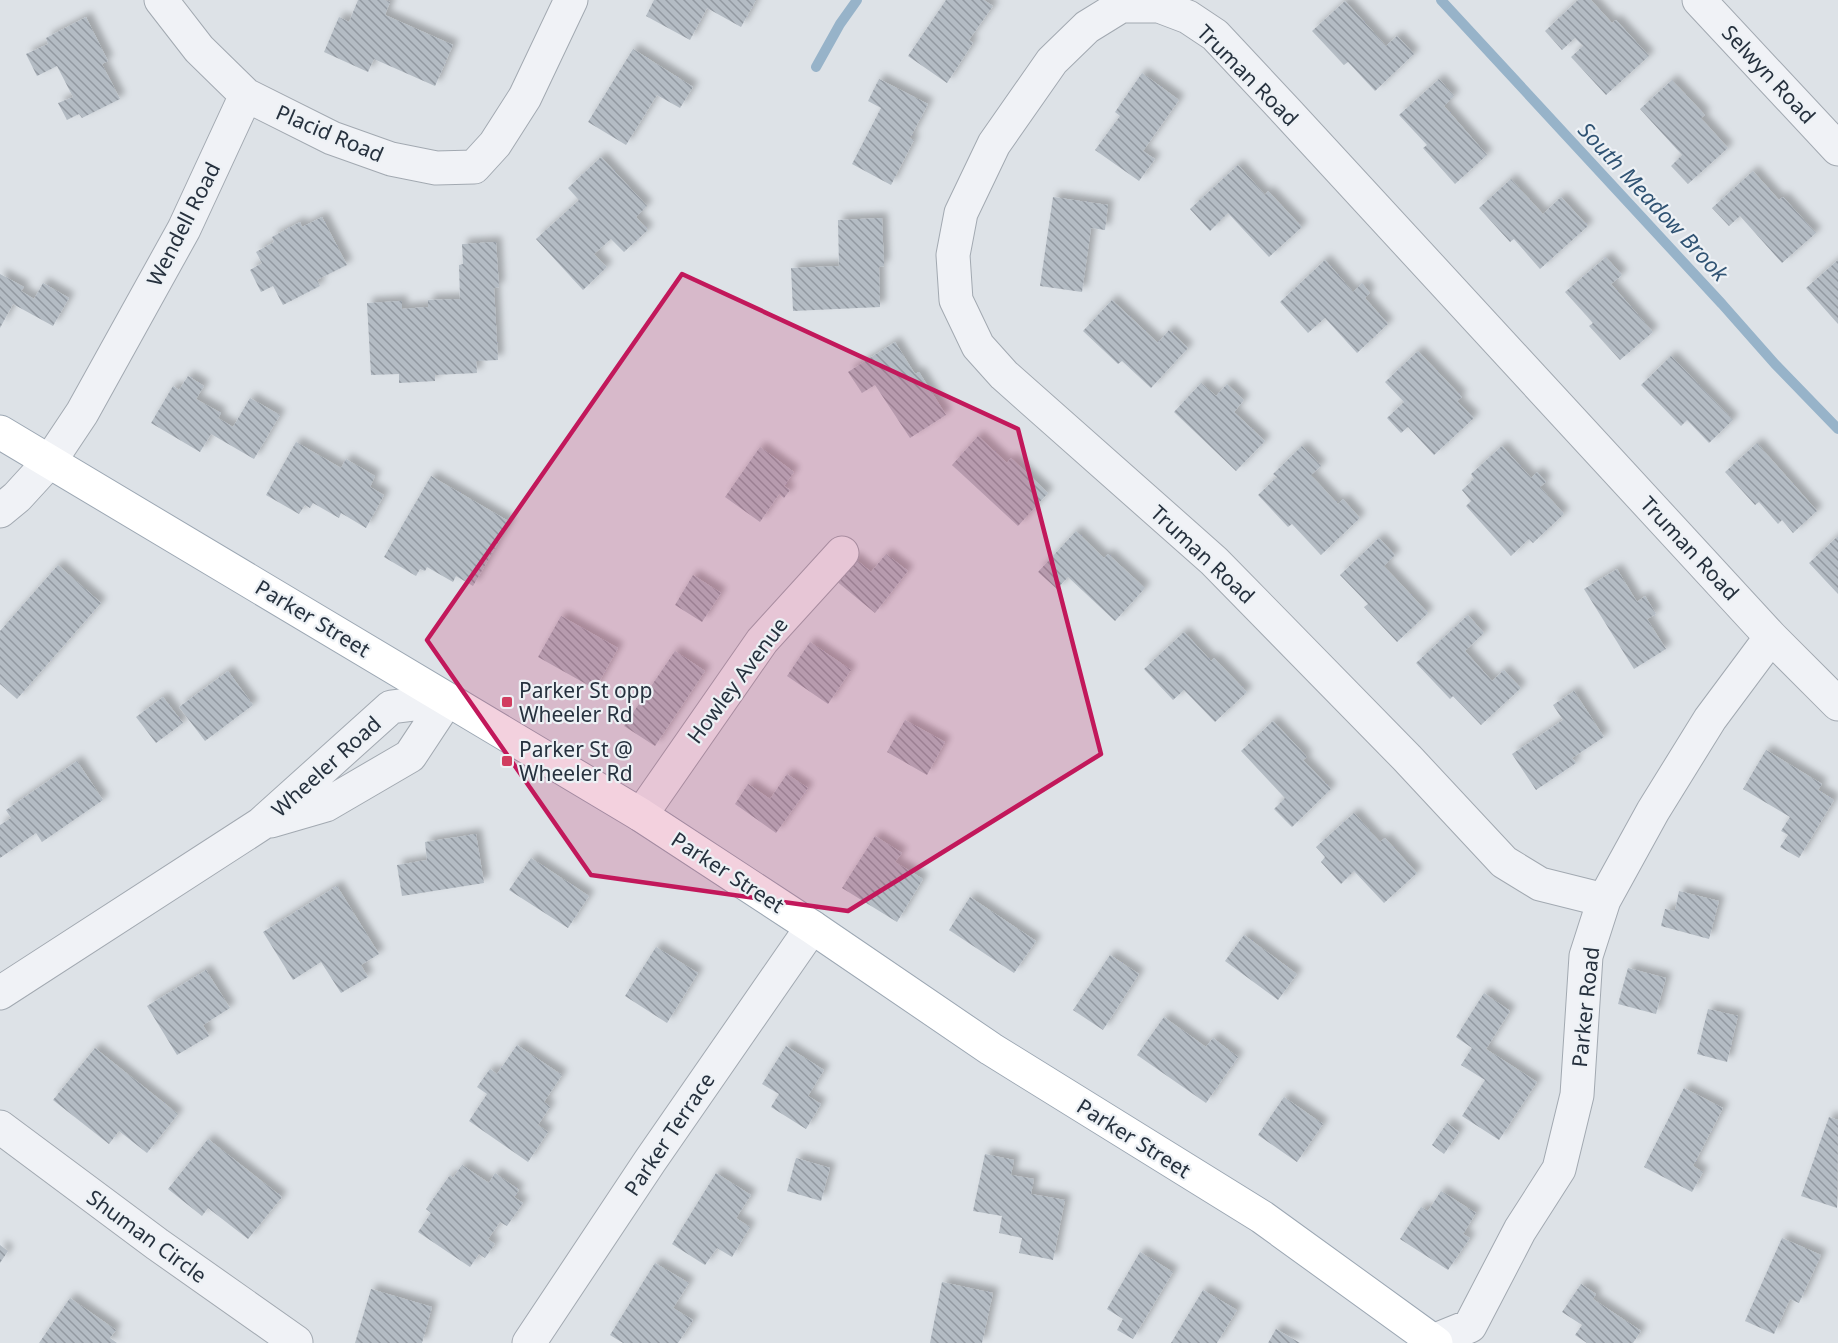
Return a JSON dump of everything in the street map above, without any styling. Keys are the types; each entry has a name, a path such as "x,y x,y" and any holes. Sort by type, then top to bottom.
{"main road":[{"name":"Parker Street","path":"0,432 641,815 991,1048 1262,1217 1432,1342"}],"street":[{"path":"161,0 199,50 246,95"},
{"name":"Placid Road","path":"246,95 332,138 391,159 436,168 474,167 495,144 525,98 571,0"},
{"name":"Selwyn Road","path":"1699,0 1837,146"},
{"name":"Truman Road","path":"1604,900 1540,884 1504,862 1407,758 1214,561 1005,375 978,346 956,300 952,255 961,213 994,144 1052,61 1087,27 1121,6 1159,6 1188,17 1215,35 1771,637 1838,704"},
{"name":"Wendell Road","path":"0,511 17,497 50,461 82,413 184,229 246,95"},
{"name":"Howley Avenue","path":"641,815 762,641 842,553"},
{"name":"Parker Road","path":"1432,1342 1470,1326 1520,1230 1559,1169 1576,1095 1586,956 1604,900 1653,811 1710,719 1771,637"},
{"name":"Wheeler Road","path":"261,824 326,805 410,756 447,700"},
{"name":"Wheeler Road","path":"0,993 261,824 391,707 447,700"},
{"name":"Parker Terrace","path":"529,1343 650,1161 812,927"},
{"name":"Shuman Circle","path":"0,1127 147,1237 296,1342"}],"highlighted area":[{"path":"682,274 1018,429 1101,754 848,911 591,875 427,640"}],"building":[{"path":"358,0 390,2 385,15 453,45 435,86 374,59 368,72 324,52 339,17 349,22"},
{"path":"654,0 756,0 741,27 707,8 690,40 646,16"},
{"path":"946,0 984,0 993,6 969,40 973,43 947,83 908,56"},
{"path":"1578,0 1591,0 1612,23 1616,20 1649,56 1606,95 1571,57 1583,46 1575,38 1562,50 1545,31"},
{"path":"1345,1 1386,46 1397,36 1414,54 1375,91 1348,62 1344,65 1312,31"},
{"path":"86,17 108,61 102,64 120,99 82,118 79,114 67,120 58,103 73,97 57,66 37,76 26,54 48,44 46,38"},
{"path":"633,49 693,87 680,108 657,95 626,145 588,122"},
{"path":"1142,73 1179,100 1143,151 1155,159 1139,181 1095,150 1120,116 1115,112"},
{"path":"879,79 928,104 910,138 914,140 891,185 852,164 881,108 868,101"},
{"path":"1439,79 1454,96 1444,106 1487,155 1455,184 1423,148 1427,145 1399,115"},
{"path":"1672,80 1705,115 1701,118 1728,148 1688,184 1671,166 1682,155 1640,109"},
{"path":"601,157 647,206 636,217 648,230 624,252 611,239 594,254 607,267 583,290 536,239 579,200 568,188"},
{"path":"1238,165 1265,195 1268,191 1302,227 1269,257 1228,213 1210,231 1190,209"},
{"path":"1753,171 1779,200 1783,197 1816,233 1782,263 1740,216 1729,226 1712,208"},
{"path":"1511,179 1543,214 1561,197 1588,226 1540,269 1514,239 1510,242 1479,208"},
{"path":"1053,197 1108,205 1105,230 1091,228 1082,292 1040,286"},
{"path":"322,217 347,265 317,280 320,286 283,305 273,286 261,292 250,270 262,263 256,252 274,242 272,237 300,222 302,227"},
{"path":"882,218 884,266 879,267 880,307 793,311 791,268 839,266 838,220"},
{"path":"496,242 499,287 494,288 498,360 476,361 477,373 435,375 435,381 399,383 399,374 371,375 367,303 402,301 402,309 428,307 428,300 460,299 459,265 463,264 462,244"},
{"path":"1606,257 1622,275 1611,284 1653,332 1620,360 1589,326 1593,323 1565,292"},
{"path":"1325,260 1353,292 1362,283 1370,293 1365,298 1388,324 1357,353 1325,318 1308,333 1280,302"},
{"path":"1838,260 1838,324 1806,288"},
{"path":"0,274 24,287 21,291 34,299 43,283 69,298 53,326 13,304 0,328"},
{"path":"1112,300 1158,343 1169,330 1188,348 1151,388 1122,361 1118,364 1083,331"},
{"path":"895,342 915,374 919,372 946,415 910,438 875,385 862,393 848,372"},
{"path":"1418,351 1462,397 1457,401 1474,418 1434,455 1408,427 1401,433 1387,418 1404,402 1385,382"},
{"path":"1671,356 1733,420 1709,443 1687,420 1681,426 1641,385"},
{"path":"188,376 204,386 196,399 221,413 218,418 233,427 250,398 280,415 254,459 211,434 200,452 151,423 173,386 179,390"},
{"path":"1201,383 1216,396 1227,384 1244,400 1234,412 1265,441 1236,471 1174,412"},
{"path":"978,436 1007,463 1011,458 1048,493 1018,526 952,465"},
{"path":"296,442 341,468 346,459 375,476 370,487 384,495 366,528 341,513 339,518 313,503 310,508 305,505 299,514 266,495"},
{"path":"1757,443 1817,511 1793,533 1782,520 1778,524 1759,502 1755,505 1725,472"},
{"path":"1302,446 1321,466 1311,475 1338,504 1343,499 1360,518 1321,555 1292,524 1288,527 1258,495 1277,477 1273,474"},
{"path":"1502,446 1531,478 1537,472 1546,482 1540,487 1564,514 1533,543 1529,539 1511,556 1466,506 1471,501 1462,490 1474,479 1471,474"},
{"path":"760,447 794,472 784,486 790,490 784,498 779,494 760,522 725,497"},
{"path":"431,476 510,522 473,586 456,576 453,582 427,567 425,571 420,569 416,576 384,557"},
{"path":"1076,531 1104,558 1108,554 1145,588 1115,621 1068,577 1057,589 1038,572"},
{"path":"1838,536 1838,594 1809,563"},
{"path":"1379,538 1395,555 1384,566 1428,613 1397,642 1364,607 1368,604 1340,575"},
{"path":"886,554 908,571 875,613 835,580 853,557 871,572"},
{"path":"58,565 101,603 17,699 0,684 0,631"},
{"path":"1617,569 1637,602 1645,596 1656,614 1647,619 1666,649 1634,669 1584,589"},
{"path":"693,575 721,593 702,622 675,605"},
{"path":"1468,615 1484,633 1465,651 1492,681 1504,670 1521,688 1481,725 1453,696 1450,699 1416,663"},
{"path":"561,616 618,648 595,689 538,657"},
{"path":"1184,632 1211,661 1214,658 1247,692 1215,722 1184,690 1173,700 1144,669"},
{"path":"810,642 851,670 828,704 787,676"},
{"path":"675,651 705,671 655,746 624,726"},
{"path":"228,671 253,705 205,741 179,707"},
{"path":"1574,691 1604,737 1572,758 1576,763 1536,790 1512,754 1563,720 1553,705"},
{"path":"163,697 183,723 156,743 136,717"},
{"path":"905,720 945,742 927,775 887,752"},
{"path":"1273,721 1307,757 1303,760 1331,789 1292,827 1274,809 1285,798 1241,751"},
{"path":"1766,750 1822,784 1818,790 1834,800 1799,858 1780,847 1788,835 1781,831 1790,817 1743,789"},
{"path":"77,761 103,800 42,842 36,833 0,858 0,825 11,818 6,810"},
{"path":"787,774 808,788 776,833 735,804 748,784 770,799"},
{"path":"1354,813 1380,842 1385,838 1417,873 1384,903 1354,871 1341,884 1321,862 1325,857 1316,847"},
{"path":"476,834 484,883 402,896 397,865 427,860 425,842"},
{"path":"875,836 902,853 895,862 923,879 897,922 842,888"},
{"path":"531,858 589,896 568,928 509,890"},
{"path":"337,886 379,954 361,965 368,977 341,993 321,962 293,980 263,932"},
{"path":"1679,891 1719,901 1709,939 1661,926 1665,909 1675,911"},
{"path":"970,897 1036,941 1014,973 949,930"},
{"path":"1244,935 1297,974 1278,1000 1225,961"},
{"path":"656,947 698,973 667,1023 625,996"},
{"path":"1110,955 1139,974 1103,1030 1073,1010"},
{"path":"1628,968 1666,978 1656,1014 1618,1004"},
{"path":"206,970 230,1008 203,1025 209,1036 177,1055 147,1006"},
{"path":"1484,993 1510,1011 1486,1049 1537,1082 1499,1140 1462,1116 1485,1080 1461,1065 1472,1048 1456,1037"},
{"path":"1708,1009 1738,1016 1727,1062 1697,1054"},
{"path":"1164,1017 1206,1047 1213,1038 1238,1057 1206,1103 1137,1055"},
{"path":"517,1045 562,1075 544,1102 550,1107 538,1125 548,1132 528,1162 469,1121 487,1094 477,1087 490,1069 497,1074"},
{"path":"786,1046 824,1070 808,1096 821,1104 806,1129 771,1107 779,1094 762,1084"},
{"path":"95,1048 178,1114 147,1153 119,1131 109,1144 53,1100"},
{"path":"1684,1088 1723,1108 1693,1166 1703,1172 1692,1192 1644,1167"},
{"path":"1284,1097 1323,1124 1297,1162 1258,1135"},
{"path":"1829,1117 1838,1120 1837,1208 1801,1196"},
{"path":"1447,1123 1459,1132 1444,1154 1432,1145"},
{"path":"208,1139 282,1197 248,1239 208,1208 202,1216 168,1189"},
{"path":"985,1154 1014,1160 1011,1175 1034,1179 1031,1194 1065,1200 1053,1260 1019,1253 1022,1238 999,1233 1002,1216 973,1211"},
{"path":"796,1158 830,1168 821,1201 787,1191"},
{"path":"462,1165 489,1183 495,1173 519,1190 514,1197 523,1203 507,1226 500,1222 488,1239 495,1244 485,1258 479,1254 470,1267 418,1232 431,1213 426,1209 450,1175 453,1178"},
{"path":"716,1173 751,1195 736,1218 750,1227 732,1257 717,1248 705,1265 672,1244"},
{"path":"1441,1191 1476,1213 1463,1234 1470,1238 1448,1270 1400,1239 1421,1207 1428,1211"},
{"path":"1782,1238 1821,1255 1799,1303 1790,1299 1774,1334 1745,1321"},
{"path":"0,1245 8,1251 0,1263"},
{"path":"1140,1252 1173,1272 1133,1339 1117,1330 1123,1319 1107,1309"},
{"path":"655,1263 689,1283 673,1308 693,1320 678,1343 623,1343 610,1335"},
{"path":"942,1282 993,1293 982,1343 930,1343"},
{"path":"1581,1284 1596,1294 1593,1299 1641,1331 1633,1343 1587,1343 1575,1335 1582,1325 1562,1312"},
{"path":"371,1289 432,1307 422,1343 355,1343"},
{"path":"1203,1290 1237,1310 1217,1343 1171,1343"},
{"path":"70,1298 116,1330 110,1338 117,1343 39,1343"},
{"path":"1276,1329 1300,1343 1268,1343"}],"waterway":[{"path":"816,67 840,24 857,0"},
{"name":"South Meadow Brook","path":"1441,0 1775,364 1838,429"}],"place":[{"name":"Parker St opp Wheeler Rd","path":"507,702"},
{"name":"Parker St @ Wheeler Rd","path":"507,761"}]}
